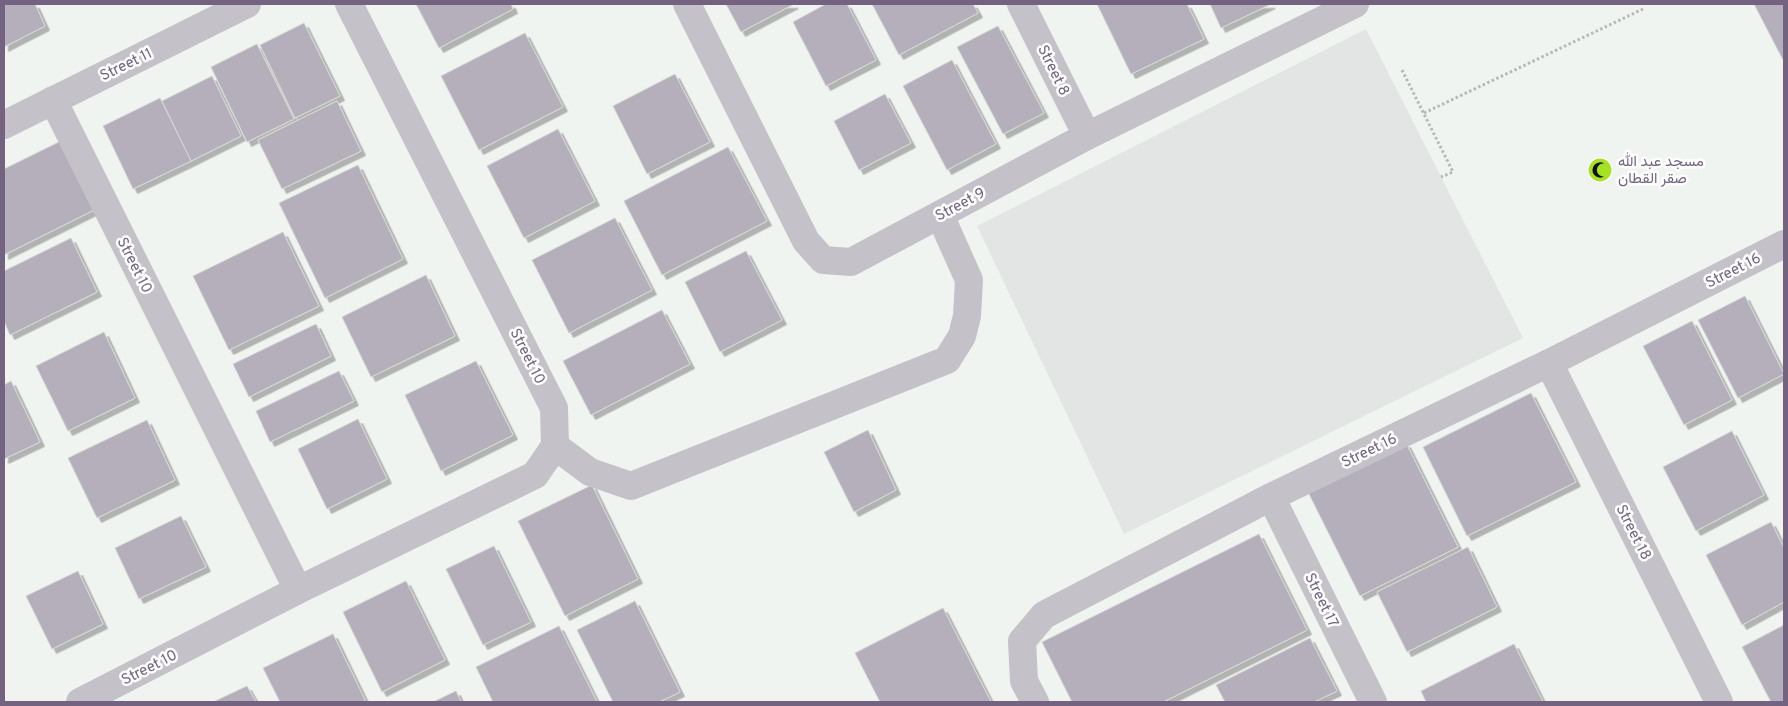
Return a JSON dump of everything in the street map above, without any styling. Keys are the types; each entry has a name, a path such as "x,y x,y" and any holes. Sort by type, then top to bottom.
{"street":[{"name":"Street 11","path":"4,125 248,4"},
{"name":"Street 10","path":"80,702 298,590 535,475 555,446 554,408 348,4"},
{"name":"Street 9","path":"687,4 806,241 823,260 851,262 1087,136 1355,4"},
{"name":"Street 8","path":"1021,4 1087,136"},
{"name":"Street 10","path":"53,100 298,590"},
{"path":"555,446 590,472 631,486 947,360 962,336 968,316 969,280 940,215"},
{"name":"Street 16","path":"1035,702 1024,681 1022,641 1044,615 1271,497 1549,363 1784,244"},
{"name":"Street 18","path":"1549,363 1719,702"},
{"name":"Street 17","path":"1271,497 1373,702"}],"path":[{"path":"1424,113 1643,10"},
{"path":"1402,70 1454,172 1441,177"}],"shaded area":[{"path":"1366,29 1523,338 1124,534 977,226"}],"building":[{"path":"4,4 35,4 45,26 4,47"},
{"path":"416,4 511,4 513,9 439,48"},
{"path":"726,4 794,4 741,32"},
{"path":"826,4 847,4 876,60 826,86 793,22"},
{"path":"872,4 973,4 978,13 899,55"},
{"path":"1097,4 1187,4 1204,39 1131,74"},
{"path":"1210,4 1271,4 1221,28"},
{"path":"1754,4 1784,4 1784,61 1782,58"},
{"path":"304,23 340,96 295,118 260,45"},
{"path":"998,26 1044,113 1003,134 957,47"},
{"path":"525,33 563,107 479,150 441,76"},
{"path":"257,44 294,119 247,142 211,67"},
{"path":"952,60 996,144 947,170 903,86"},
{"path":"675,74 710,142 647,174 613,106"},
{"path":"212,76 241,136 191,161 162,101"},
{"path":"885,94 911,143 859,170 834,121"},
{"path":"160,98 191,161 133,189 103,126"},
{"path":"337,101 361,151 282,189 258,140"},
{"path":"558,129 595,201 524,238 487,166"},
{"path":"61,141 94,210 4,255 4,169"},
{"path":"728,147 767,221 662,275 624,201"},
{"path":"358,165 403,259 325,298 279,203"},
{"path":"615,218 652,290 569,333 532,260"},
{"path":"283,232 319,306 229,350 193,276"},
{"path":"71,238 97,292 10,335 4,321 4,271"},
{"path":"746,251 782,320 720,352 685,282"},
{"path":"426,275 455,336 371,377 342,317"},
{"path":"1745,296 1784,374 1738,398 1698,320"},
{"path":"662,310 690,364 591,415 563,361"},
{"path":"1692,321 1732,400 1684,425 1643,346"},
{"path":"316,324 331,356 249,397 233,364"},
{"path":"104,332 135,398 68,431 36,366"},
{"path":"476,361 513,435 441,471 405,395"},
{"path":"339,371 354,401 270,442 256,411"},
{"path":"11,381 40,442 4,459 4,385"},
{"path":"1531,393 1576,482 1467,536 1423,447"},
{"path":"358,419 387,479 327,509 298,449"},
{"path":"147,420 175,480 97,518 68,458"},
{"path":"868,430 896,490 854,512 824,452"},
{"path":"1732,431 1764,495 1696,531 1663,467"},
{"path":"1406,443 1458,547 1360,596 1308,492"},
{"path":"592,485 638,579 565,616 518,521"},
{"path":"181,516 206,567 139,599 115,548"},
{"path":"1771,522 1784,548 1784,602 1742,625 1706,555"},
{"path":"1259,534 1307,630 1163,702 1072,702 1042,642"},
{"path":"494,546 531,622 483,645 446,569"},
{"path":"1468,547 1497,607 1407,652 1377,592"},
{"path":"78,571 103,624 52,649 26,596"},
{"path":"406,581 445,660 382,692 343,612"},
{"path":"635,601 680,692 659,702 613,702 577,630"},
{"path":"943,608 991,702 880,702 855,653"},
{"path":"1784,625 1784,702 1771,702 1742,647"},
{"path":"559,626 597,702 493,702 476,667"},
{"path":"333,634 365,700 362,702 280,702 263,668"},
{"path":"1310,638 1337,691 1314,702 1225,702 1216,685"},
{"path":"1514,644 1543,702 1426,702 1421,691"},
{"path":"247,686 256,702 213,702"},
{"path":"456,691 461,702 433,702"}],"place":[{"name":"مسجد عبد الله صقر القطان","path":"1600,170"}]}
